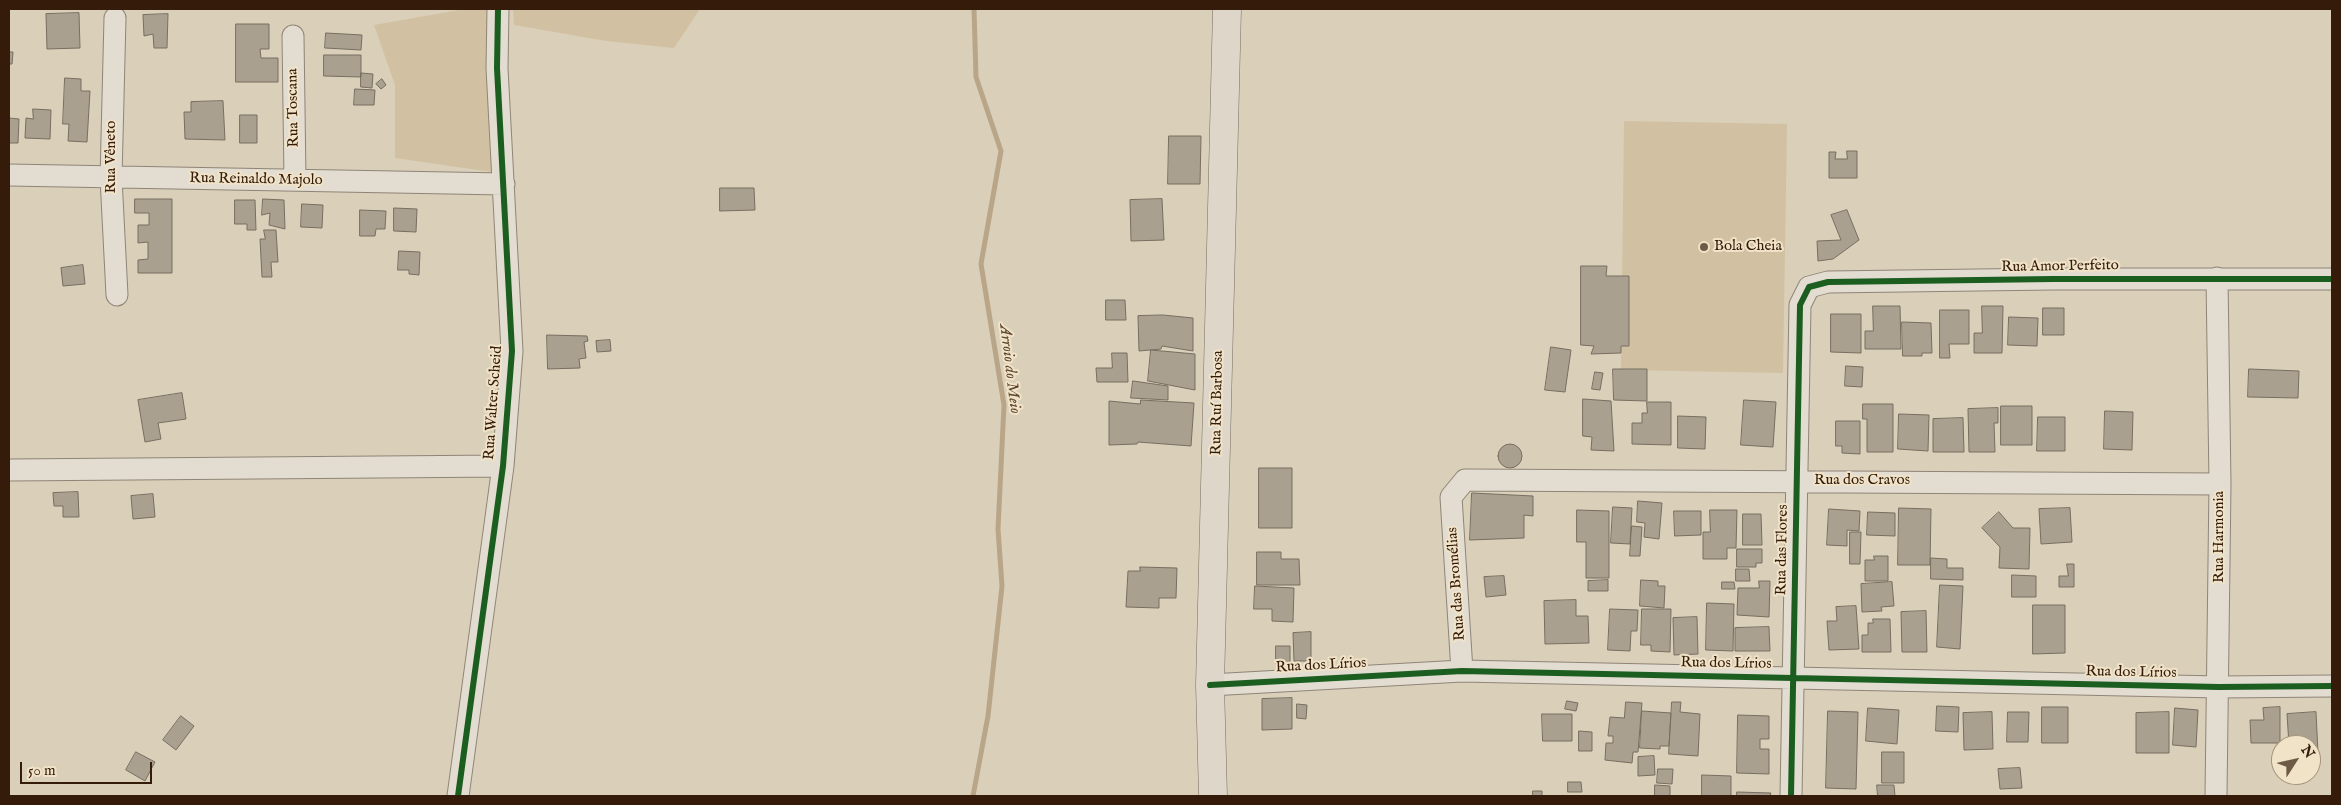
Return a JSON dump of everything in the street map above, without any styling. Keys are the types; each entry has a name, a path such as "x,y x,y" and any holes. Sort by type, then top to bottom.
{"main road":[{"name":"Rua Ruí Barbosa","path":"1214,796 1210,685 1227,9"}],"street":[{"name":"Rua Walter Scheid","path":"458,796 502,466 512,351 498,68 498,9"},
{"name":"Rua Vêneto","path":"115,18 111,178 117,295"},
{"name":"Rua Toscana","path":"293,36 295,180"},
{"name":"Rua Reinaldo Majolo","path":"9,175 504,184"},
{"name":"Rua Amor Perfeito","path":"1800,305 1809,287 1828,282 2217,278 2332,279"},
{"name":"Rua Harmonia","path":"2216,796 2219,687 2220,484 2217,278"},
{"name":"Rua das Flores","path":"1791,796 1800,305"},
{"path":"9,470 502,466"},
{"name":"Rua dos Cravos","path":"1451,497 1465,480 1797,480 2220,484"},
{"name":"Rua das Bromélias","path":"1451,497 1462,671"},
{"name":"Rua dos Lírios","path":"1210,685 1462,671 2219,687 2332,686"}],"shaded area":[{"path":"465,9 490,9 492,172 395,158 395,85 374,25"},
{"path":"513,9 700,9 674,48 606,41 514,25"},
{"name":"Bola Cheia","path":"1624,121 1787,124 1783,373 1621,370"}],"building":[{"path":"79,13 80,48 47,49 46,14"},
{"path":"168,14 167,48 154,48 153,34 144,36 143,15"},
{"path":"236,24 269,24 269,49 260,49 261,58 278,58 278,82 236,82"},
{"path":"326,33 362,35 361,50 325,48"},
{"path":"9,52 13,52 12,64 9,64"},
{"path":"324,55 361,55 361,77 324,76"},
{"path":"361,73 373,74 372,88 361,87"},
{"path":"65,78 81,79 81,91 90,91 87,142 68,141 69,124 63,124"},
{"path":"382,79 386,85 381,89 376,84"},
{"path":"355,89 375,90 374,105 354,105"},
{"path":"223,101 225,140 185,139 184,112 191,112 191,102"},
{"path":"33,109 51,110 50,139 25,138 26,118 33,119"},
{"path":"240,115 257,115 257,143 240,143"},
{"path":"9,118 19,119 18,143 9,143"},
{"path":"1169,136 1201,136 1200,184 1168,184"},
{"path":"1847,151 1857,151 1857,178 1829,178 1829,152 1836,152 1835,159 1847,159"},
{"path":"720,188 754,188 755,210 720,211"},
{"path":"135,199 172,199 172,273 138,273 138,260 148,259 148,242 138,243 138,225 149,225 149,213 135,213"},
{"path":"263,199 284,200 285,229 269,225 270,213 262,215"},
{"path":"1162,199 1164,240 1131,241 1130,200"},
{"path":"235,200 255,200 256,230 247,230 247,224 235,224"},
{"path":"302,204 323,205 322,228 301,227"},
{"path":"394,208 417,209 416,232 394,231"},
{"path":"360,210 386,211 385,229 376,229 375,236 360,236"},
{"path":"1847,210 1859,240 1833,259 1818,261 1817,241 1841,240 1831,215"},
{"path":"264,230 276,230 278,262 271,262 272,277 262,277 260,239 265,239"},
{"path":"399,251 420,252 419,275 409,274 409,270 398,270"},
{"path":"83,265 85,284 63,286 61,268"},
{"path":"1581,266 1607,266 1606,276 1629,276 1629,346 1621,346 1621,353 1591,354 1594,346 1581,345"},
{"path":"1106,300 1125,300 1126,320 1106,320"},
{"path":"1873,306 1900,306 1901,349 1865,349 1865,331 1873,331"},
{"path":"1982,306 2003,306 2002,353 1974,353 1974,333 1982,333"},
{"path":"2043,308 2064,308 2064,335 2043,335"},
{"path":"1940,310 1969,310 1969,344 1949,344 1950,358 1940,358"},
{"path":"1831,314 1861,314 1861,353 1831,352"},
{"path":"1163,315 1193,318 1193,351 1162,346 1161,349 1139,351 1138,316"},
{"path":"2009,317 2038,318 2037,346 2008,345"},
{"path":"1902,322 1931,323 1932,353 1922,353 1922,356 1903,356"},
{"path":"547,335 587,336 588,341 584,342 586,358 579,359 580,368 548,369"},
{"path":"610,340 611,351 597,352 596,341"},
{"path":"1551,347 1571,350 1565,392 1545,390"},
{"path":"1151,350 1195,354 1195,390 1148,381"},
{"path":"1112,353 1127,353 1128,382 1097,382 1096,368 1112,368"},
{"path":"1846,366 1863,367 1862,387 1845,386"},
{"path":"1613,369 1647,369 1647,401 1614,400"},
{"path":"2249,369 2299,371 2298,398 2248,397"},
{"path":"1595,372 1603,373 1600,390 1592,389"},
{"path":"1133,381 1168,386 1168,400 1131,398"},
{"path":"182,393 186,419 158,423 161,439 145,442 138,400"},
{"path":"1583,399 1611,401 1614,451 1591,450 1592,437 1583,436"},
{"path":"1141,400 1194,403 1191,446 1138,442 1137,444 1109,445 1109,401 1140,404"},
{"path":"1744,400 1776,402 1773,447 1741,445"},
{"path":"1647,402 1671,402 1671,445 1632,444 1632,423 1642,423 1642,413 1647,413"},
{"path":"1863,404 1893,404 1893,452 1867,452 1867,419 1863,419"},
{"path":"2001,406 2032,406 2032,445 2001,445"},
{"path":"1998,408 1998,423 1994,423 1995,452 1969,452 1968,409"},
{"path":"2105,411 2133,412 2132,450 2104,449"},
{"path":"1899,414 1929,415 1928,451 1898,449"},
{"path":"1678,416 1706,417 1705,449 1678,448"},
{"path":"2038,417 2065,417 2065,451 2037,451"},
{"path":"1963,418 1964,452 1933,452 1933,419"},
{"path":"1836,421 1860,421 1860,454 1842,453 1842,446 1836,446"},
{"path":"1510,444 1519,447 1522,456 1519,465 1510,468 1501,465 1498,456 1501,447"},
{"path":"1259,468 1292,468 1292,528 1259,528"},
{"path":"78,492 79,517 63,517 63,506 54,506 53,493"},
{"path":"1472,493 1533,496 1533,516 1524,515 1524,538 1470,540"},
{"path":"153,494 155,517 133,519 131,496"},
{"path":"1638,501 1662,503 1659,539 1644,537 1645,523 1637,522"},
{"path":"1613,507 1632,508 1630,544 1611,543"},
{"path":"1899,508 1931,509 1930,565 1898,565"},
{"path":"2070,508 2072,542 2041,544 2039,509"},
{"path":"1829,509 1860,511 1859,531 1847,530 1847,546 1827,545"},
{"path":"1577,510 1609,511 1609,578 1586,578 1586,542 1577,542"},
{"path":"1710,510 1737,510 1736,548 1727,548 1727,559 1703,559 1703,532 1710,532"},
{"path":"1674,511 1701,511 1701,535 1675,536"},
{"path":"1868,512 1895,513 1895,536 1867,535"},
{"path":"1999,512 2013,528 2030,528 2029,569 1999,568 2000,547 1982,528"},
{"path":"1743,514 1761,514 1762,545 1743,545"},
{"path":"1632,526 1642,527 1640,556 1630,556"},
{"path":"1850,532 1861,532 1860,564 1850,564"},
{"path":"1737,549 1762,549 1762,563 1756,563 1756,567 1737,567"},
{"path":"1257,552 1281,552 1281,559 1299,559 1300,585 1257,585"},
{"path":"1874,556 1888,556 1888,581 1865,581 1865,560 1874,560"},
{"path":"1931,558 1947,559 1947,568 1963,568 1963,580 1931,579"},
{"path":"2067,564 2074,564 2074,587 2059,587 2059,576 2068,576"},
{"path":"1140,567 1177,568 1176,598 1159,598 1159,608 1126,607 1128,571 1140,571"},
{"path":"1736,569 1749,569 1750,581 1736,581"},
{"path":"2012,575 2036,576 2036,597 2012,597"},
{"path":"1504,576 1506,595 1486,597 1484,577"},
{"path":"1608,580 1608,591 1588,591 1588,581"},
{"path":"1641,580 1658,581 1658,586 1665,586 1664,608 1640,606"},
{"path":"1759,581 1770,581 1769,617 1737,615 1738,588 1759,588"},
{"path":"1722,582 1734,582 1735,589 1722,589"},
{"path":"1892,582 1894,606 1881,607 1882,611 1862,612 1861,584"},
{"path":"1940,585 1963,586 1960,649 1937,647"},
{"path":"1255,586 1294,588 1293,622 1272,621 1272,609 1254,609"},
{"path":"1576,600 1576,616 1588,616 1589,643 1545,644 1544,601"},
{"path":"1707,603 1734,604 1733,651 1706,650"},
{"path":"2033,605 2065,605 2065,653 2033,654"},
{"path":"1856,606 1859,649 1829,650 1827,621 1837,621 1836,607"},
{"path":"1610,609 1638,610 1637,631 1631,631 1630,651 1608,650"},
{"path":"1642,609 1671,609 1670,652 1651,651 1651,645 1641,645"},
{"path":"1926,611 1927,652 1902,652 1901,612"},
{"path":"1697,617 1698,654 1674,655 1673,618"},
{"path":"1873,619 1890,619 1891,652 1862,652 1862,635 1868,635 1868,623 1873,623"},
{"path":"1769,627 1770,651 1735,651 1735,628"},
{"path":"1311,632 1311,661 1294,661 1293,633"},
{"path":"1276,646 1290,646 1290,663 1276,664"},
{"path":"1292,698 1292,729 1262,730 1262,699"},
{"path":"1567,701 1578,703 1576,711 1565,709"},
{"path":"1626,702 1642,703 1638,752 1633,752 1632,763 1605,760 1606,743 1613,743 1613,736 1608,736 1610,717 1624,718"},
{"path":"1672,702 1681,702 1680,712 1700,714 1698,756 1669,754"},
{"path":"1297,704 1307,705 1306,719 1297,718"},
{"path":"1937,706 1959,707 1958,732 1936,731"},
{"path":"2042,707 2068,707 2068,743 2042,743"},
{"path":"2280,707 2280,735 2271,735 2271,743 2251,743 2250,720 2264,720 2263,708"},
{"path":"1868,708 1899,710 1897,744 1866,741"},
{"path":"2175,708 2198,710 2196,747 2173,745"},
{"path":"1642,711 1671,713 1669,746 1660,746 1660,749 1640,748"},
{"path":"1828,711 1858,712 1856,789 1826,788"},
{"path":"1992,712 1993,749 1964,750 1963,713"},
{"path":"2008,712 2029,712 2028,742 2007,742"},
{"path":"2169,712 2169,753 2136,753 2136,713"},
{"path":"2316,712 2317,735 2288,735 2287,714"},
{"path":"1542,714 1572,714 1572,741 1543,741"},
{"path":"1738,715 1769,716 1769,739 1760,739 1760,749 1769,749 1769,774 1737,773"},
{"path":"181,716 194,726 176,750 163,740"},
{"path":"1579,731 1592,732 1592,751 1579,751"},
{"path":"136,752 155,762 145,781 126,770"},
{"path":"1882,752 1904,752 1904,783 1882,783"},
{"path":"1654,756 1655,775 1638,776 1638,757"},
{"path":"2020,768 2022,788 2000,789 1998,769"},
{"path":"1658,769 1673,769 1672,784 1657,783"},
{"path":"1702,775 1731,776 1731,796 1702,796"},
{"path":"1568,782 1581,782 1582,792 1568,792"},
{"path":"1655,785 1670,786 1670,796 1655,796"},
{"path":"1877,785 1894,785 1895,796 1878,796"},
{"path":"1533,791 1542,791 1542,796 1533,796"},
{"path":"1737,792 1771,793 1770,796 1737,796"}],"waterway":[{"name":"Arroio do Meio","path":"973,796 988,716 1002,586 998,529 1004,405 981,264 1001,151 976,77 974,9"}],"cycle path":[{"path":"458,796 503,466 512,351 497,68 498,9"},
{"path":"1791,796 1800,305 1809,287 1828,282 2053,279 2332,279"},
{"path":"1210,685 1462,671 2219,687 2332,686"}],"place":[{"name":"Bola Cheia","path":"1704,247"}]}
